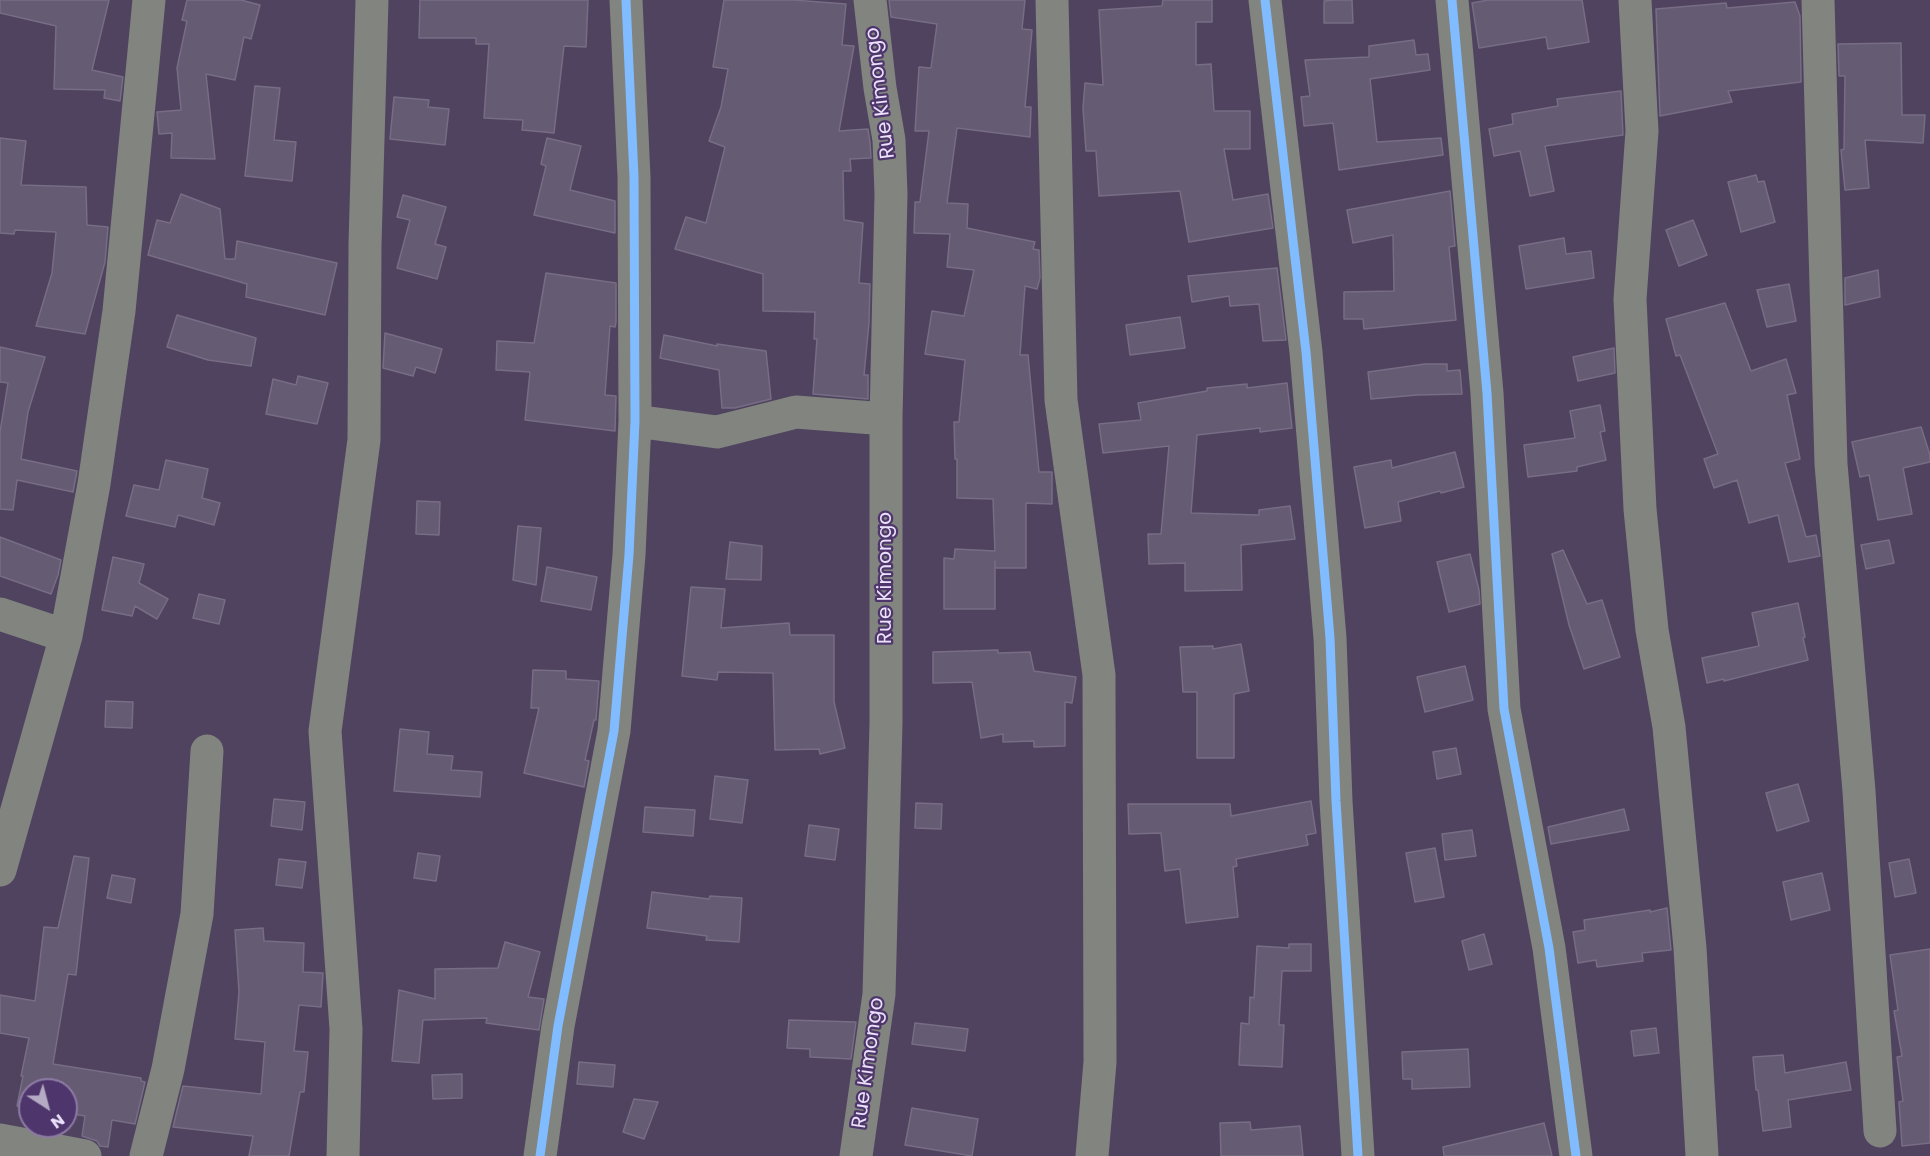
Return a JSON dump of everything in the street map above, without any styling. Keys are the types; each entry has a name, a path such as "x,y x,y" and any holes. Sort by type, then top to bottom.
{"street":[{"path":"0,870 66,636 94,484 119,311 148,0"},
{"path":"343,1156 346,1029 325,731 364,440 365,244 372,0"},
{"path":"540,1156 558,1026 614,731 629,555 635,421 634,177 626,0"},
{"name":"Rue Kimongo","path":"856,1156 879,994 886,723 886,419 891,194 889,140 880,88 870,0"},
{"path":"1052,0 1061,400 1100,675 1100,1062 1092,1156"},
{"path":"1265,0 1306,352 1330,638 1336,801 1358,1156"},
{"path":"1452,0 1487,393 1504,709 1549,948 1576,1156"},
{"path":"1635,0 1642,131 1630,298 1640,509 1652,630 1669,727 1690,948 1702,1156"},
{"path":"1818,0 1831,464 1859,791 1880,1131"},
{"path":"635,421 717,432 796,412 886,419"},
{"path":"0,614 66,636"},
{"path":"146,1156 168,1069 196,914 207,751"},
{"path":"0,1140 86,1156"}],"building":[{"path":"0,0 109,0 92,70 123,77 120,101 104,98 105,90 54,89 56,26 0,13"},
{"path":"187,0 241,0 260,5 251,39 244,37 235,80 206,74 215,159 171,158 172,133 159,134 157,112 181,110 177,68 187,21 182,20"},
{"path":"420,0 588,0 586,47 564,46 554,133 522,130 523,120 484,118 489,44 476,44 476,38 419,38"},
{"path":"724,0 793,0 846,4 842,45 854,46 839,131 868,129 871,158 850,159 851,171 843,171 844,220 863,223 859,283 870,284 864,375 868,375 868,399 813,394 817,339 814,339 815,312 763,311 763,274 675,249 686,217 706,223 725,147 709,141 721,107 728,69 713,67"},
{"path":"889,0 1025,0 1022,29 1032,30 1025,107 1031,107 1030,137 957,128 947,203 968,204 967,228 1035,242 1033,249 1039,250 1040,278 1037,289 1025,286 1020,355 1028,355 1039,472 1052,472 1052,504 1026,503 1026,568 995,568 995,609 944,609 944,558 954,559 955,549 995,551 993,499 957,498 954,422 959,422 965,360 925,354 932,311 964,316 974,270 947,267 950,234 914,233 915,202 920,202 929,131 915,131 919,67 931,68 937,24 891,17"},
{"path":"1163,0 1212,0 1212,22 1196,22 1196,65 1211,64 1214,111 1250,111 1250,149 1224,149 1233,200 1268,194 1273,228 1189,242 1180,191 1099,196 1096,151 1086,151 1083,108 1085,83 1103,85 1099,10 1162,6"},
{"path":"1352,0 1353,23 1324,23 1324,1"},
{"path":"1488,0 1582,0 1589,42 1548,49 1546,37 1479,48 1472,3"},
{"path":"1795,2 1800,16 1801,82 1728,91 1732,102 1660,116 1656,9 1726,3 1727,8"},
{"path":"1414,40 1416,55 1428,54 1430,70 1370,79 1377,142 1441,138 1443,155 1339,170 1333,123 1304,126 1301,97 1310,96 1305,60 1369,57 1369,46"},
{"path":"1901,43 1902,115 1925,115 1923,143 1865,140 1869,188 1845,190 1841,150 1844,149 1845,76 1839,76 1838,44"},
{"path":"255,86 280,88 274,140 296,142 292,181 245,176"},
{"path":"1621,91 1623,135 1545,146 1554,191 1530,196 1520,151 1494,156 1489,129 1513,124 1512,114 1558,106 1557,99"},
{"path":"394,97 429,100 428,107 449,109 445,145 390,139"},
{"path":"0,138 26,141 21,185 86,187 87,225 108,227 105,262 85,334 36,326 52,273 56,232 15,230 14,234 0,233"},
{"path":"547,138 581,146 570,190 615,201 615,233 534,215 546,166 541,164"},
{"path":"1756,175 1758,182 1764,181 1775,222 1741,232 1728,182"},
{"path":"1450,191 1455,246 1449,247 1456,320 1364,329 1363,319 1344,319 1344,292 1394,291 1393,235 1353,243 1347,210"},
{"path":"181,194 220,209 225,259 235,259 237,241 337,263 325,315 246,297 247,284 148,255 157,220 170,223"},
{"path":"403,195 446,207 435,244 446,247 437,279 397,268 410,220 397,217"},
{"path":"1693,220 1707,255 1679,266 1666,230"},
{"path":"1564,238 1566,254 1591,251 1594,278 1526,289 1519,246"},
{"path":"1277,268 1286,340 1263,341 1259,304 1230,306 1229,296 1192,302 1188,276"},
{"path":"1878,270 1880,297 1845,305 1845,278"},
{"path":"546,273 616,283 616,322 615,327 610,326 605,395 616,396 615,431 525,420 530,372 496,370 497,341 534,343"},
{"path":"1789,284 1796,321 1767,327 1757,290"},
{"path":"1725,303 1751,371 1786,359 1796,393 1787,395 1800,459 1785,463 1806,537 1816,535 1820,556 1789,562 1778,515 1749,523 1737,480 1714,488 1704,459 1718,454 1680,355 1676,356 1666,319"},
{"path":"177,315 256,338 251,366 208,360 167,347"},
{"path":"1180,317 1185,348 1130,355 1126,325"},
{"path":"385,333 442,349 435,373 416,367 413,376 383,368"},
{"path":"664,335 717,346 717,344 766,351 771,399 735,408 722,408 719,370 660,358"},
{"path":"0,347 45,357 28,412 21,459 77,471 73,492 17,480 13,510 0,509 0,432 8,383 0,382"},
{"path":"1614,348 1615,373 1578,381 1573,357"},
{"path":"1425,364 1447,364 1447,371 1460,370 1462,394 1371,399 1368,372"},
{"path":"298,376 328,383 317,424 266,414 273,379 296,385"},
{"path":"1287,383 1292,428 1260,432 1260,428 1197,435 1191,513 1259,515 1259,510 1290,506 1295,539 1241,545 1242,590 1185,591 1185,563 1149,564 1148,534 1161,534 1169,446 1103,453 1099,424 1141,420 1138,403 1207,391 1207,388 1247,384 1247,388"},
{"path":"1600,405 1605,431 1600,432 1606,460 1577,467 1577,471 1528,477 1524,445 1575,438 1570,411"},
{"path":"1921,427 1930,462 1903,468 1912,514 1878,520 1869,475 1860,477 1852,442"},
{"path":"1455,452 1464,487 1398,502 1401,521 1365,528 1354,467 1391,460 1392,468"},
{"path":"166,460 208,469 202,498 220,503 214,525 178,515 175,527 126,516 134,485 159,490"},
{"path":"417,501 440,502 439,535 416,534"},
{"path":"518,526 541,528 536,585 513,580"},
{"path":"0,537 61,560 51,594 0,576"},
{"path":"1889,540 1894,563 1866,569 1861,545"},
{"path":"730,542 762,546 761,580 726,579"},
{"path":"1563,550 1587,604 1602,600 1620,657 1584,669 1569,625 1552,554"},
{"path":"1470,554 1480,604 1449,612 1437,562"},
{"path":"113,557 144,564 139,583 168,599 157,619 135,606 132,616 102,610"},
{"path":"547,567 597,577 591,610 541,601"},
{"path":"691,587 725,589 721,628 789,623 790,635 834,635 834,702 845,748 820,754 819,749 775,750 773,673 718,672 717,680 682,676"},
{"path":"199,594 225,600 219,624 193,618"},
{"path":"1798,603 1808,660 1724,681 1724,679 1707,683 1702,658 1759,646 1752,613"},
{"path":"1241,644 1249,691 1234,694 1234,758 1197,758 1197,692 1183,692 1180,647 1213,646 1213,649"},
{"path":"998,650 998,653 1030,652 1034,671 1076,677 1072,703 1065,702 1065,746 1034,747 1034,741 1003,742 1003,734 981,738 972,682 933,683 933,652"},
{"path":"1465,666 1473,700 1425,712 1417,677"},
{"path":"533,670 566,671 566,679 599,681 596,720 594,720 585,760 589,761 584,787 524,773 539,708 531,708"},
{"path":"106,701 133,702 132,728 105,727"},
{"path":"400,729 429,732 427,754 453,756 451,770 482,772 480,797 394,791"},
{"path":"1456,748 1461,774 1437,779 1433,752"},
{"path":"715,776 748,780 742,823 710,819"},
{"path":"1798,784 1809,821 1777,831 1766,793"},
{"path":"274,799 305,802 302,830 271,826"},
{"path":"1311,801 1316,833 1306,835 1308,845 1236,859 1237,866 1233,867 1238,917 1186,923 1180,869 1165,871 1161,833 1129,834 1128,804 1230,804 1231,816"},
{"path":"916,803 942,804 941,829 915,828"},
{"path":"645,807 695,810 693,836 643,832"},
{"path":"1624,809 1629,830 1551,844 1548,827"},
{"path":"809,825 839,829 835,860 805,856"},
{"path":"1472,830 1476,856 1445,860 1442,834"},
{"path":"1435,848 1444,897 1415,902 1406,853"},
{"path":"418,853 440,856 436,881 414,878"},
{"path":"74,856 89,858 76,975 68,974 53,1064 141,1078 141,1081 145,1082 135,1124 112,1120 108,1147 100,1146 97,1141 82,1136 85,1116 78,1115 78,1078 23,1078 21,1076 29,1038 0,1033 0,995 35,1001 44,927 58,928"},
{"path":"279,859 306,862 302,888 276,885"},
{"path":"1909,859 1916,893 1895,897 1889,863"},
{"path":"1822,873 1830,910 1791,920 1783,882"},
{"path":"112,875 135,879 131,903 107,898"},
{"path":"652,892 709,899 710,896 742,898 739,942 706,940 707,936 647,928"},
{"path":"1667,908 1671,950 1642,953 1643,961 1597,967 1596,960 1578,963 1573,932 1585,930 1584,920"},
{"path":"263,928 264,941 304,943 303,972 323,973 321,1007 299,1005 294,1051 308,1052 304,1092 300,1092 289,1156 249,1156 253,1136 173,1127 183,1086 261,1094 265,1042 235,1039 239,992 235,930"},
{"path":"1484,934 1492,964 1469,970 1462,941"},
{"path":"505,942 540,952 528,997 544,999 539,1030 486,1023 487,1018 423,1020 419,1063 392,1061 399,990 435,999 435,969 498,968"},
{"path":"1289,944 1311,944 1311,971 1282,971 1279,1025 1284,1025 1282,1067 1239,1065 1241,1023 1249,1024 1250,997 1254,998 1257,946 1289,948"},
{"path":"1930,949 1930,1143 1902,1146 1899,1102 1903,1101 1897,1057 1902,1056 1894,1011 1898,1010 1890,955"},
{"path":"789,1020 856,1022 851,1059 810,1057 810,1049 787,1048"},
{"path":"915,1023 968,1029 965,1051 912,1044"},
{"path":"1656,1028 1659,1053 1634,1056 1631,1031"},
{"path":"1468,1049 1470,1087 1412,1089 1412,1079 1403,1079 1402,1052"},
{"path":"1783,1055 1785,1073 1846,1062 1851,1090 1788,1100 1791,1127 1763,1131 1753,1057"},
{"path":"579,1062 615,1065 613,1087 577,1084"},
{"path":"462,1074 462,1098 433,1099 432,1075"},
{"path":"634,1099 658,1102 644,1139 623,1132"},
{"path":"912,1108 978,1119 972,1156 905,1145"},
{"path":"1250,1122 1251,1130 1300,1126 1303,1156 1221,1156 1220,1123"},
{"path":"1544,1123 1552,1156 1444,1156 1443,1147"}],"cycle path":[{"path":"540,1156 558,1026 614,731 629,555 635,421 634,177 626,0"},
{"path":"1265,0 1306,352 1330,638 1336,801 1358,1156"},
{"path":"1452,0 1487,393 1504,709 1549,948 1576,1156"}]}
